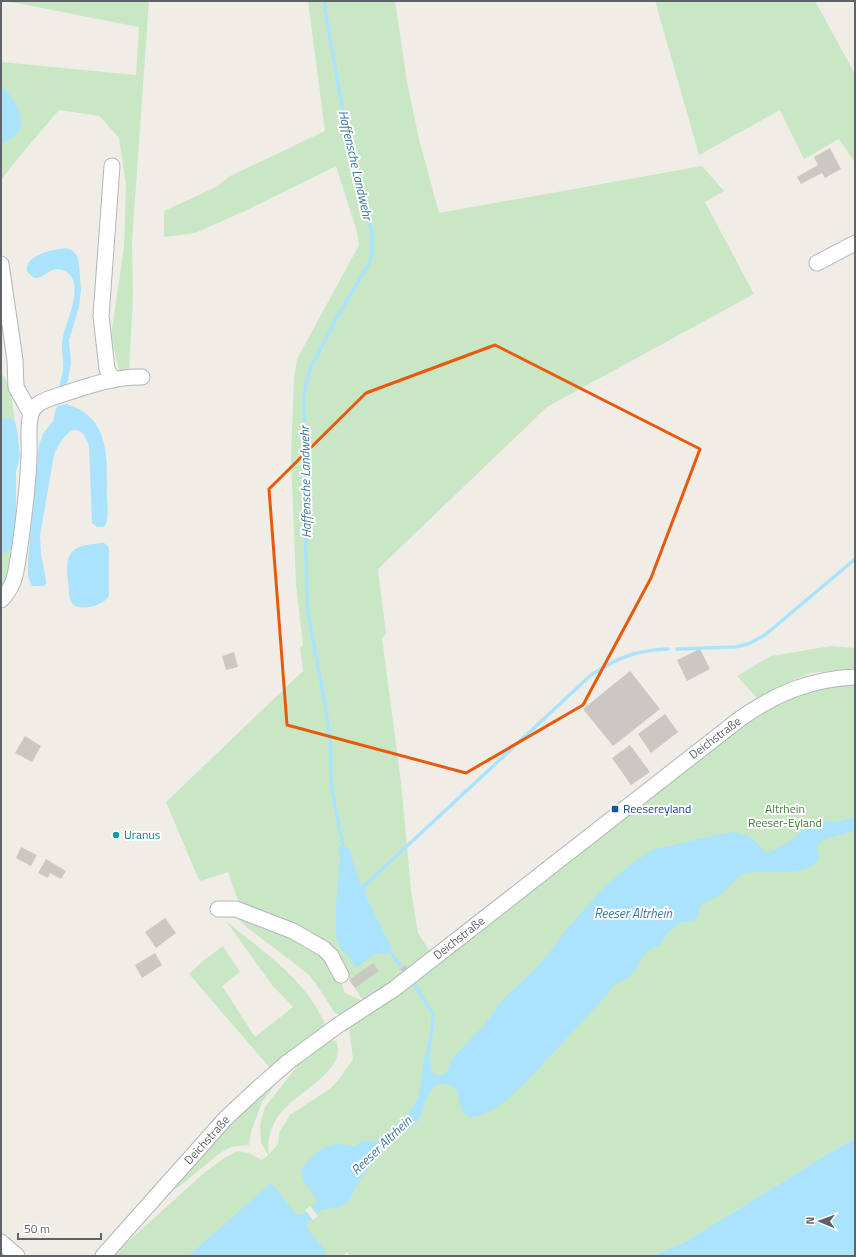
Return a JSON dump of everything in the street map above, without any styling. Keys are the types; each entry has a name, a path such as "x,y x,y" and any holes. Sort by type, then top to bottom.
{"street":[{"path":"112,166 101,316 107,369 113,380"},
{"path":"817,263 855,243"},
{"path":"1,264 15,360 16,387 31,414"},
{"path":"1,600 6,595 13,582 17,562 29,464 29,427 31,414 34,407 41,402 113,380 130,376 142,377"},
{"name":"Deichstraße","path":"102,1256 225,1119 288,1062 337,1026 394,989 699,750 758,706 804,685 830,679 855,677"},
{"path":"218,909 236,909 292,930 331,956 341,975"},
{"path":"1,1242 18,1256"}],"highlighted area":[{"path":"495,345 700,449 651,578 583,705 466,773 287,725 269,489 366,393"}],"green space":[{"path":"6,1 149,1 132,242 133,297 129,370 120,374 111,336 124,247 126,185 119,138 100,116 59,110 1,180 1,145 13,137 10,96 1,85 1,62 136,75 139,27"},
{"name":"Altrhein Reeser-Eyland","path":"308,1 395,1 407,82 419,139 439,213 702,166 724,191 705,202 754,294 547,407 378,569 386,634 382,638 401,782 411,890 418,933 437,962 753,716 802,692 830,685 855,683 855,1139 839,1147 683,1243 655,1256 350,1256 347,1252 343,1256 112,1256 204,1173 224,1158 237,1151 249,1153 262,1160 268,1155 261,1143 260,1125 265,1107 302,1060 331,1040 336,1041 338,1051 329,1070 280,1113 271,1130 268,1148 269,1154 278,1144 279,1133 290,1115 331,1088 339,1079 353,1059 349,1028 370,1012 339,1015 335,1013 308,974 249,929 239,920 238,914 294,935 327,956 340,979 345,993 363,1001 333,953 240,906 228,872 201,881 198,878 166,802 303,671 300,648 303,645 296,585 291,457 294,378 297,359 359,245 357,232 336,166 247,210 195,233 164,237 164,211 216,187 230,176 325,131"},
{"path":"655,1 815,1 855,74 855,163 839,139 804,159 780,110 699,155"},
{"path":"1,373 10,386 15,422 11,418 1,418"},
{"path":"11,549 13,562 1,594 1,556"},
{"path":"831,646 855,648 855,669 810,673 757,698 737,676 771,656"},
{"path":"226,921 268,955 295,980 307,993 325,1024 322,1030 270,1068 189,974 204,960 223,946 240,972 222,986 255,1037 293,1007 272,985"},
{"path":"277,1082 262,1102 251,1132 249,1145 231,1147 220,1153 180,1186 169,1192 234,1121"}],"water":[{"path":"1,85 13,99 21,118 21,124 17,134 1,145"},
{"path":"66,248 72,250 77,256 79,262 81,290 79,307 69,340 71,363 67,386 59,392 63,371 62,341 71,311 75,290 74,282 70,275 58,269 50,271 38,278 34,278 27,271 30,261 35,257 47,252"},
{"path":"66,404 80,410 91,418 98,428 103,440 107,466 107,520 104,527 97,527 92,523 89,446 85,436 80,431 75,430 66,436 57,448 54,455 40,536 41,554 46,584 43,586 32,586 28,577 28,559 39,445 43,434 53,421 56,408"},
{"path":"1,418 11,418 15,422 20,456 16,472 16,515 14,539 11,549 1,556"},
{"path":"104,543 109,549 109,595 107,599 98,605 86,608 75,606 71,601 69,592 67,570 70,555 78,547"},
{"name":"Reeser Altrhein","path":"855,817 854,830 819,843 817,848 819,858 814,864 798,871 746,873 736,879 725,891 701,905 695,920 682,922 675,926 660,945 646,952 635,971 629,977 613,986 607,995 527,1081 507,1100 494,1109 480,1116 470,1117 463,1112 454,1088 447,1084 440,1084 434,1087 427,1097 420,1117 416,1123 393,1141 377,1158 357,1184 348,1202 340,1207 322,1210 308,1221 307,1228 325,1250 325,1256 188,1256 271,1183 296,1214 299,1215 304,1213 316,1204 316,1200 304,1181 301,1171 308,1161 323,1148 335,1144 351,1146 363,1141 377,1141 399,1123 411,1110 419,1094 423,1063 427,1051 429,1051 432,1071 434,1074 441,1075 446,1073 449,1068 450,1061 485,1024 501,1001 544,959 571,924 606,885 630,865 652,850 720,834 735,832 748,836 763,850 771,852 816,822 821,820 836,822"},
{"path":"338,846 349,848 360,884 367,885 365,894 392,949 385,955 374,955 356,968 347,954 342,951 336,937 336,906 340,856"},
{"path":"855,1139 855,1256 655,1256 683,1243 839,1147"}],"pier":[{"path":"310,1206 318,1216 313,1220 305,1210"}],"building":[{"path":"830,148 841,169 825,178 822,173 801,184 797,177 818,165 814,157"},
{"path":"700,649 710,669 687,681 677,660"},
{"path":"234,652 238,667 226,670 222,656"},
{"path":"630,671 660,709 613,746 583,709"},
{"path":"665,714 678,732 651,753 638,734"},
{"path":"25,736 41,746 32,762 15,753"},
{"path":"630,745 650,772 631,785 612,758"},
{"path":"21,847 37,855 31,866 16,858"},
{"path":"46,859 66,871 61,879 50,873 48,878 38,873"},
{"path":"165,918 176,933 156,948 145,932"},
{"path":"155,953 162,965 142,978 135,965"},
{"path":"373,963 379,971 355,988 349,980"},
{"path":"405,965 408,969 404,973 400,969"}],"waterway":[{"name":"Haffensche Landwehr","path":"324,1 344,117 372,232 372,255 368,265 336,319 311,367 304,393 304,498 308,614 325,704 330,740 332,791 344,851"},
{"path":"677,649 735,647 748,644 765,635 855,559"},
{"path":"364,886 591,675 627,656 646,651 668,649"},
{"name":"Haffensche Landwehr","path":"387,948 402,968"},
{"path":"413,982 433,1014 428,1055"}],"place":[{"name":"Reesereyland","path":"615,809"},
{"name":"Uranus","path":"116,835"}]}
